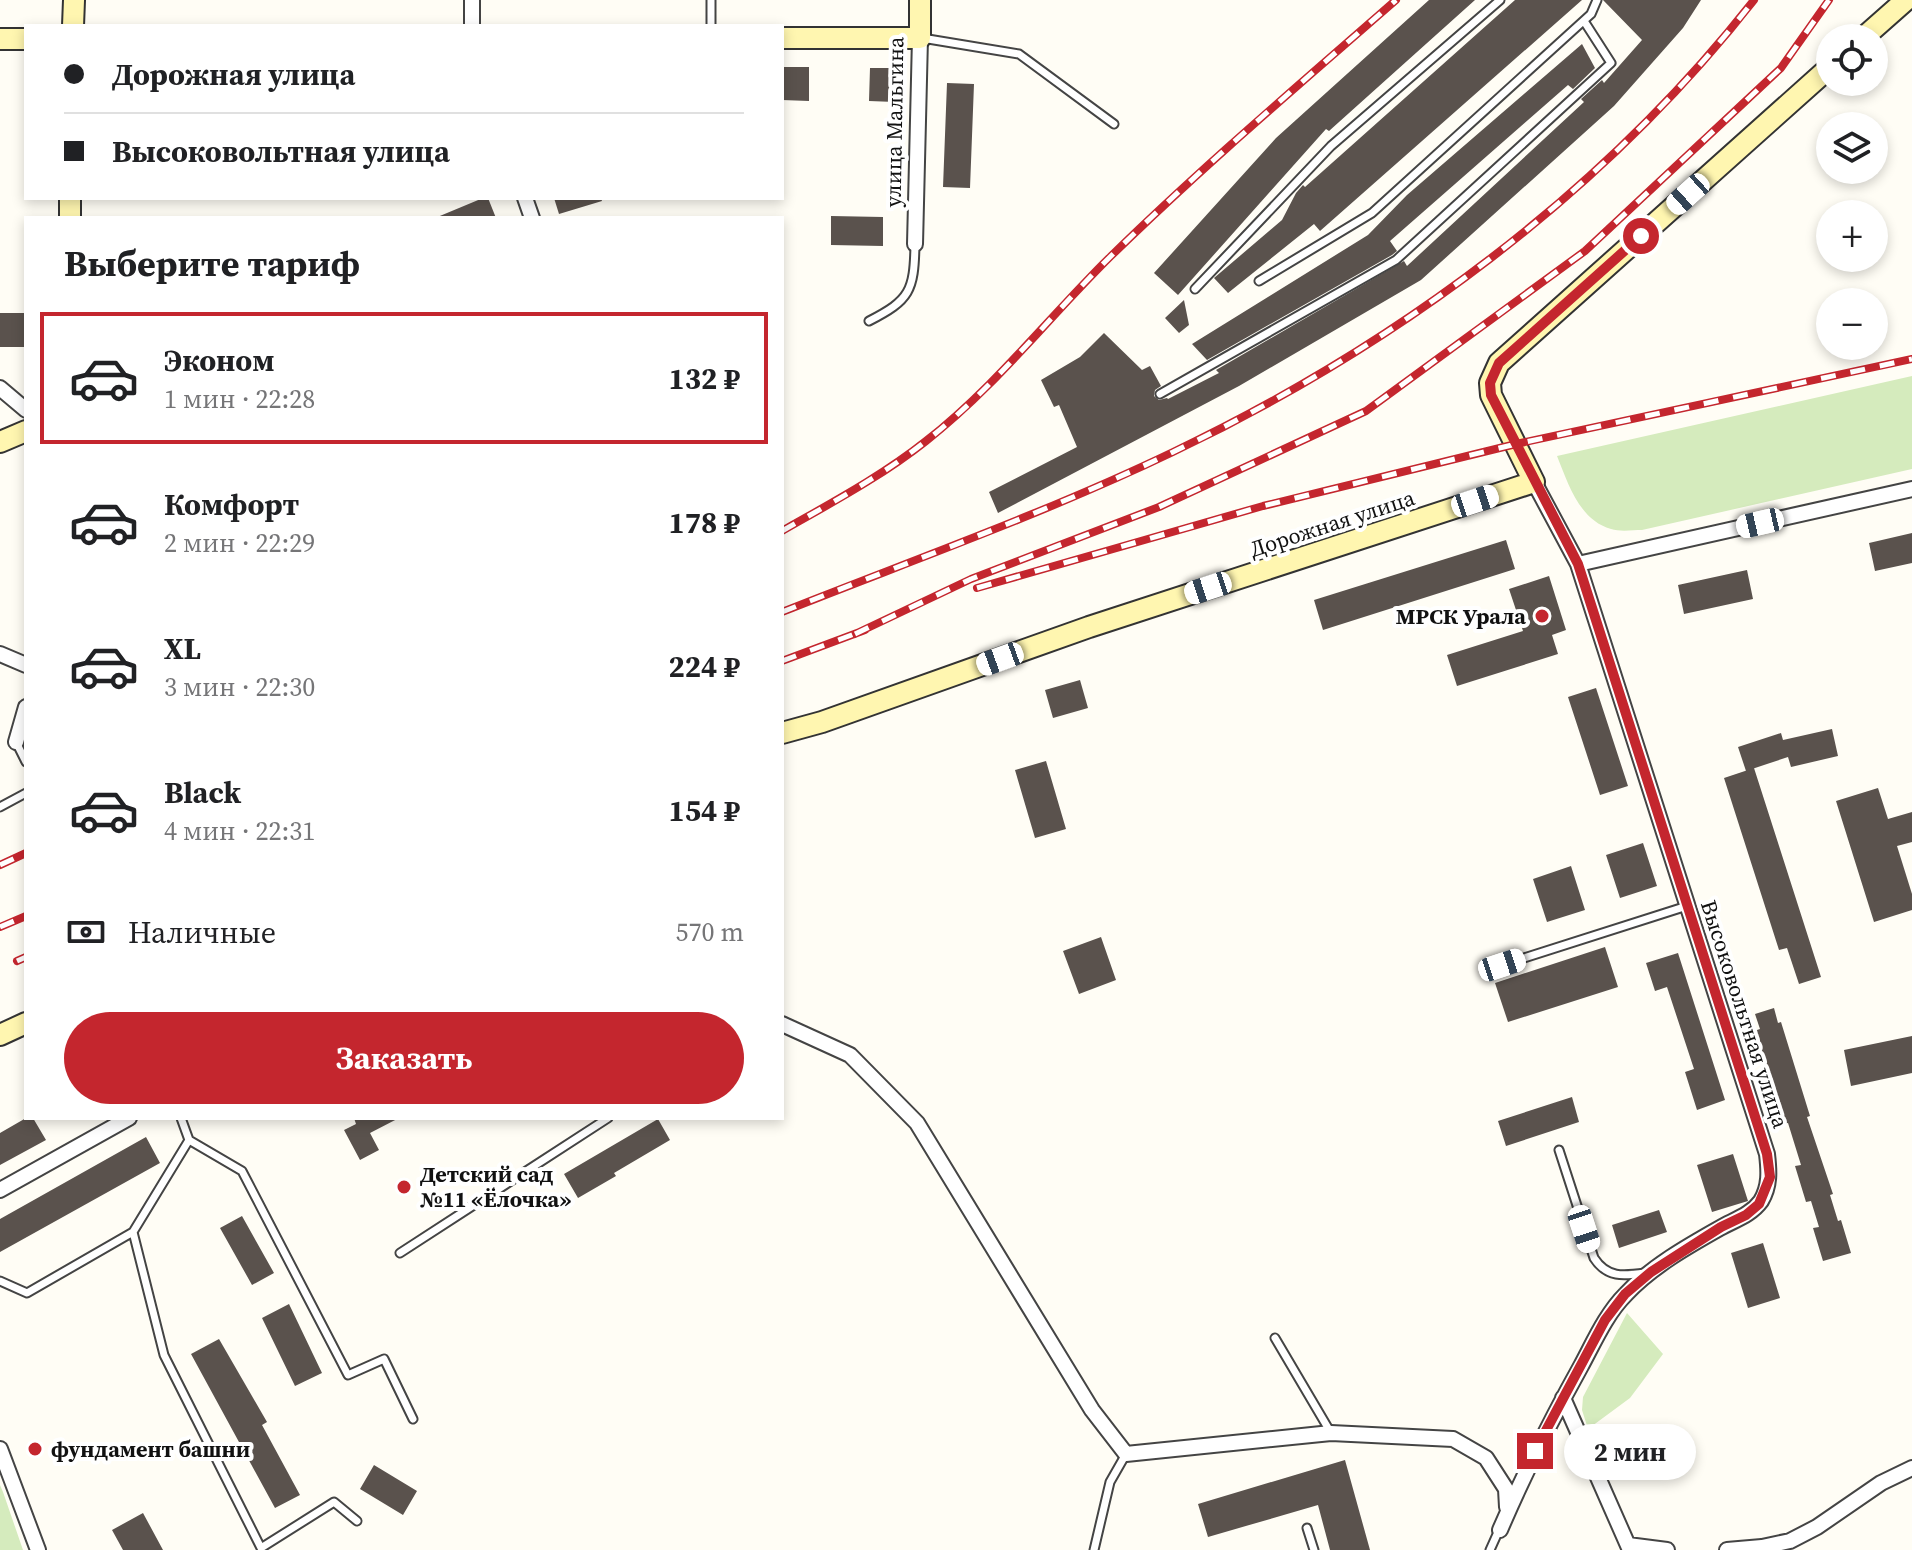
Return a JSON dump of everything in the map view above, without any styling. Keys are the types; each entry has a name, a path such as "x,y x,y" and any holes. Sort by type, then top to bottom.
{"street":[{"path":"73,24 74,0"},
{"path":"472,0 472,24"},
{"name":"улица Мальгина","path":"915,244 920,0"},
{"path":"1879,24 1906,0"},
{"path":"784,38 920,38"},
{"path":"0,39 24,39"},
{"path":"1534,482 1491,395 1490,383 1499,363 1816,80"},
{"path":"0,388 24,408"},
{"path":"0,442 24,432"},
{"name":"Высоковольтная улица","path":"1500,1530 1563,1398 1605,1320 1625,1294 1651,1272 1759,1204 1770,1177 1767,1154 1578,564 1534,482"},
{"name":"Дорожная улица","path":"784,732 822,722 1089,627 1534,482"},
{"path":"1578,564 1912,489"},
{"path":"0,654 24,664"},
{"path":"16,742 24,714"},
{"path":"0,1035 24,1024"},
{"path":"784,1025 850,1055 917,1123 1092,1410 1126,1454 1331,1433 1453,1439 1486,1458 1506,1489 1508,1512"},
{"path":"0,1190 125,1120"},
{"path":"1563,1398 1629,1548 1667,1550"},
{"path":"0,1449 38,1550"},
{"path":"1727,1550 1790,1541 1817,1527 1881,1483 1912,1468"}],"lane":[{"path":"711,0 711,24"},
{"path":"1195,289 1331,146 1500,0"},
{"path":"1259,281 1372,213 1584,21 1597,0"},
{"path":"1160,394 1396,260 1611,63 1584,21"},
{"path":"920,38 1019,54 1114,124"},
{"path":"869,321 897,306 906,295 915,274 915,244"},
{"path":"16,742 24,758"},
{"path":"0,807 24,794"},
{"path":"1502,965 1687,906"},
{"path":"182,1120 189,1140 242,1171 348,1375 384,1359 413,1419"},
{"path":"400,1253 605,1120"},
{"path":"0,1281 27,1293 133,1232 189,1140"},
{"path":"1559,1150 1594,1258 1601,1269 1613,1275 1651,1272"},
{"path":"133,1232 164,1355 261,1548 334,1502 357,1521"},
{"path":"1275,1338 1331,1433"},
{"path":"1094,1550 1110,1482 1126,1454"},
{"path":"1307,1528 1314,1550"},
{"path":"1490,1550 1500,1530"}],"green space":[{"path":"1912,376 1912,469 1642,530 1615,530 1591,518 1576,499 1557,456"},
{"path":"1627,1313 1663,1354 1630,1398 1588,1429 1582,1410 1583,1397"},
{"path":"0,1485 3,1492 23,1550 0,1550"}],"building":[{"path":"1429,0 1475,0 1329,131 1326,129 1178,295 1154,273 1276,138"},
{"path":"1515,0 1582,0 1320,231 1314,224 1228,293 1214,278 1282,220 1303,185 1305,187"},
{"path":"1603,0 1701,0 1683,28 1614,106 1421,280 1239,386 998,513 989,492 1077,447 1059,405 1054,407 1041,380 1080,357 1104,333 1142,370 1150,366 1161,386 1155,390 1154,396 1159,400 1168,399 1219,373 1216,370 1404,261 1407,266 1584,102 1581,99 1602,80 1604,83 1642,40"},
{"path":"1582,44 1595,68 1573,89 1568,85 1390,241 1397,251 1392,255 1207,360 1192,344 1368,235 1407,195"},
{"path":"784,67 809,67 809,101 784,100"},
{"path":"870,68 895,68 895,102 869,101"},
{"path":"947,83 974,84 970,188 943,187"},
{"path":"478,200 489,200 495,216 440,216"},
{"path":"555,200 602,201 559,214"},
{"path":"831,216 883,217 883,246 831,245"},
{"path":"1184,300 1189,325 1179,333 1165,318"},
{"path":"0,313 24,313 24,347 0,347"},
{"path":"1912,533 1912,563 1875,571 1869,543"},
{"path":"1506,540 1515,569 1323,630 1314,600"},
{"path":"1747,570 1753,599 1684,614 1678,585"},
{"path":"1549,576 1566,630 1552,635 1558,654 1457,686 1447,655 1523,631 1509,589"},
{"path":"1080,680 1088,708 1053,718 1045,690"},
{"path":"1596,688 1628,786 1600,795 1568,697"},
{"path":"1832,729 1838,756 1791,767 1788,757 1746,771 1738,747 1781,733 1783,740"},
{"path":"1046,761 1066,829 1035,838 1015,770"},
{"path":"1754,768 1821,977 1799,984 1787,948 1779,950 1724,778"},
{"path":"1878,788 1888,819 1912,812 1912,842 1897,846 1912,894 1912,910 1874,922 1836,801"},
{"path":"1643,843 1657,886 1620,898 1606,855"},
{"path":"1571,866 1585,910 1547,922 1533,879"},
{"path":"1101,937 1116,980 1079,994 1063,951"},
{"path":"1605,947 1618,987 1508,1022 1495,983"},
{"path":"1678,953 1725,1100 1697,1110 1685,1072 1694,1069 1667,987 1655,991 1646,963"},
{"path":"1774,1008 1810,1116 1807,1117 1833,1194 1830,1195 1838,1221 1841,1220 1851,1253 1823,1261 1813,1228 1819,1227 1811,1201 1806,1202 1795,1166 1801,1165 1788,1123 1782,1124 1754,1031 1760,1029 1755,1014"},
{"path":"1912,1036 1912,1073 1851,1086 1844,1050"},
{"path":"1572,1097 1579,1122 1506,1146 1498,1121"},
{"path":"24,1119 34,1120 46,1140 0,1165 0,1133"},
{"path":"355,1120 395,1120 370,1133 379,1150 360,1160 344,1130 356,1124"},
{"path":"656,1120 670,1140 578,1198 564,1174"},
{"path":"146,1137 160,1163 0,1252 0,1219"},
{"path":"1733,1154 1748,1201 1712,1212 1697,1165"},
{"path":"1659,1210 1667,1232 1619,1248 1612,1225"},
{"path":"242,1216 274,1273 252,1285 220,1228"},
{"path":"1763,1243 1780,1298 1748,1308 1731,1253"},
{"path":"289,1304 322,1373 295,1386 262,1318"},
{"path":"219,1339 267,1422 262,1425 300,1495 275,1508 191,1354"},
{"path":"1345,1460 1370,1550 1330,1550 1318,1505 1208,1537 1198,1504"},
{"path":"374,1465 417,1491 403,1515 360,1489"},
{"path":"143,1513 163,1550 123,1550 112,1530"}],"railway":[{"path":"784,530 892,466 951,420 999,375 1145,223 1396,0"},
{"path":"784,611 1028,516 1125,474 1255,410 1336,364 1414,314 1490,259 1562,200 1630,138 1694,71 1754,0"},
{"path":"855,634 971,579 1159,507 1366,411 1585,251 1781,68 1829,0"},
{"path":"977,588 1263,506 1516,444 1912,359"},
{"path":"784,660 865,630"},
{"path":"0,865 24,854"},
{"path":"0,927 24,917"},
{"path":"17,961 24,958"}],"place":[{"name":"МРСК Урала","path":"1542,616"},
{"name":"Детский сад №11 «Ёлочка»","path":"404,1187"},
{"name":"фундамент башни","path":"35,1449"}],"route":[{"path":"1535,1451 1605,1320 1625,1294 1651,1272 1721,1227 1746,1215 1759,1204 1770,1177 1767,1154 1578,564 1491,395 1490,383 1499,363 1641,236"}]}
